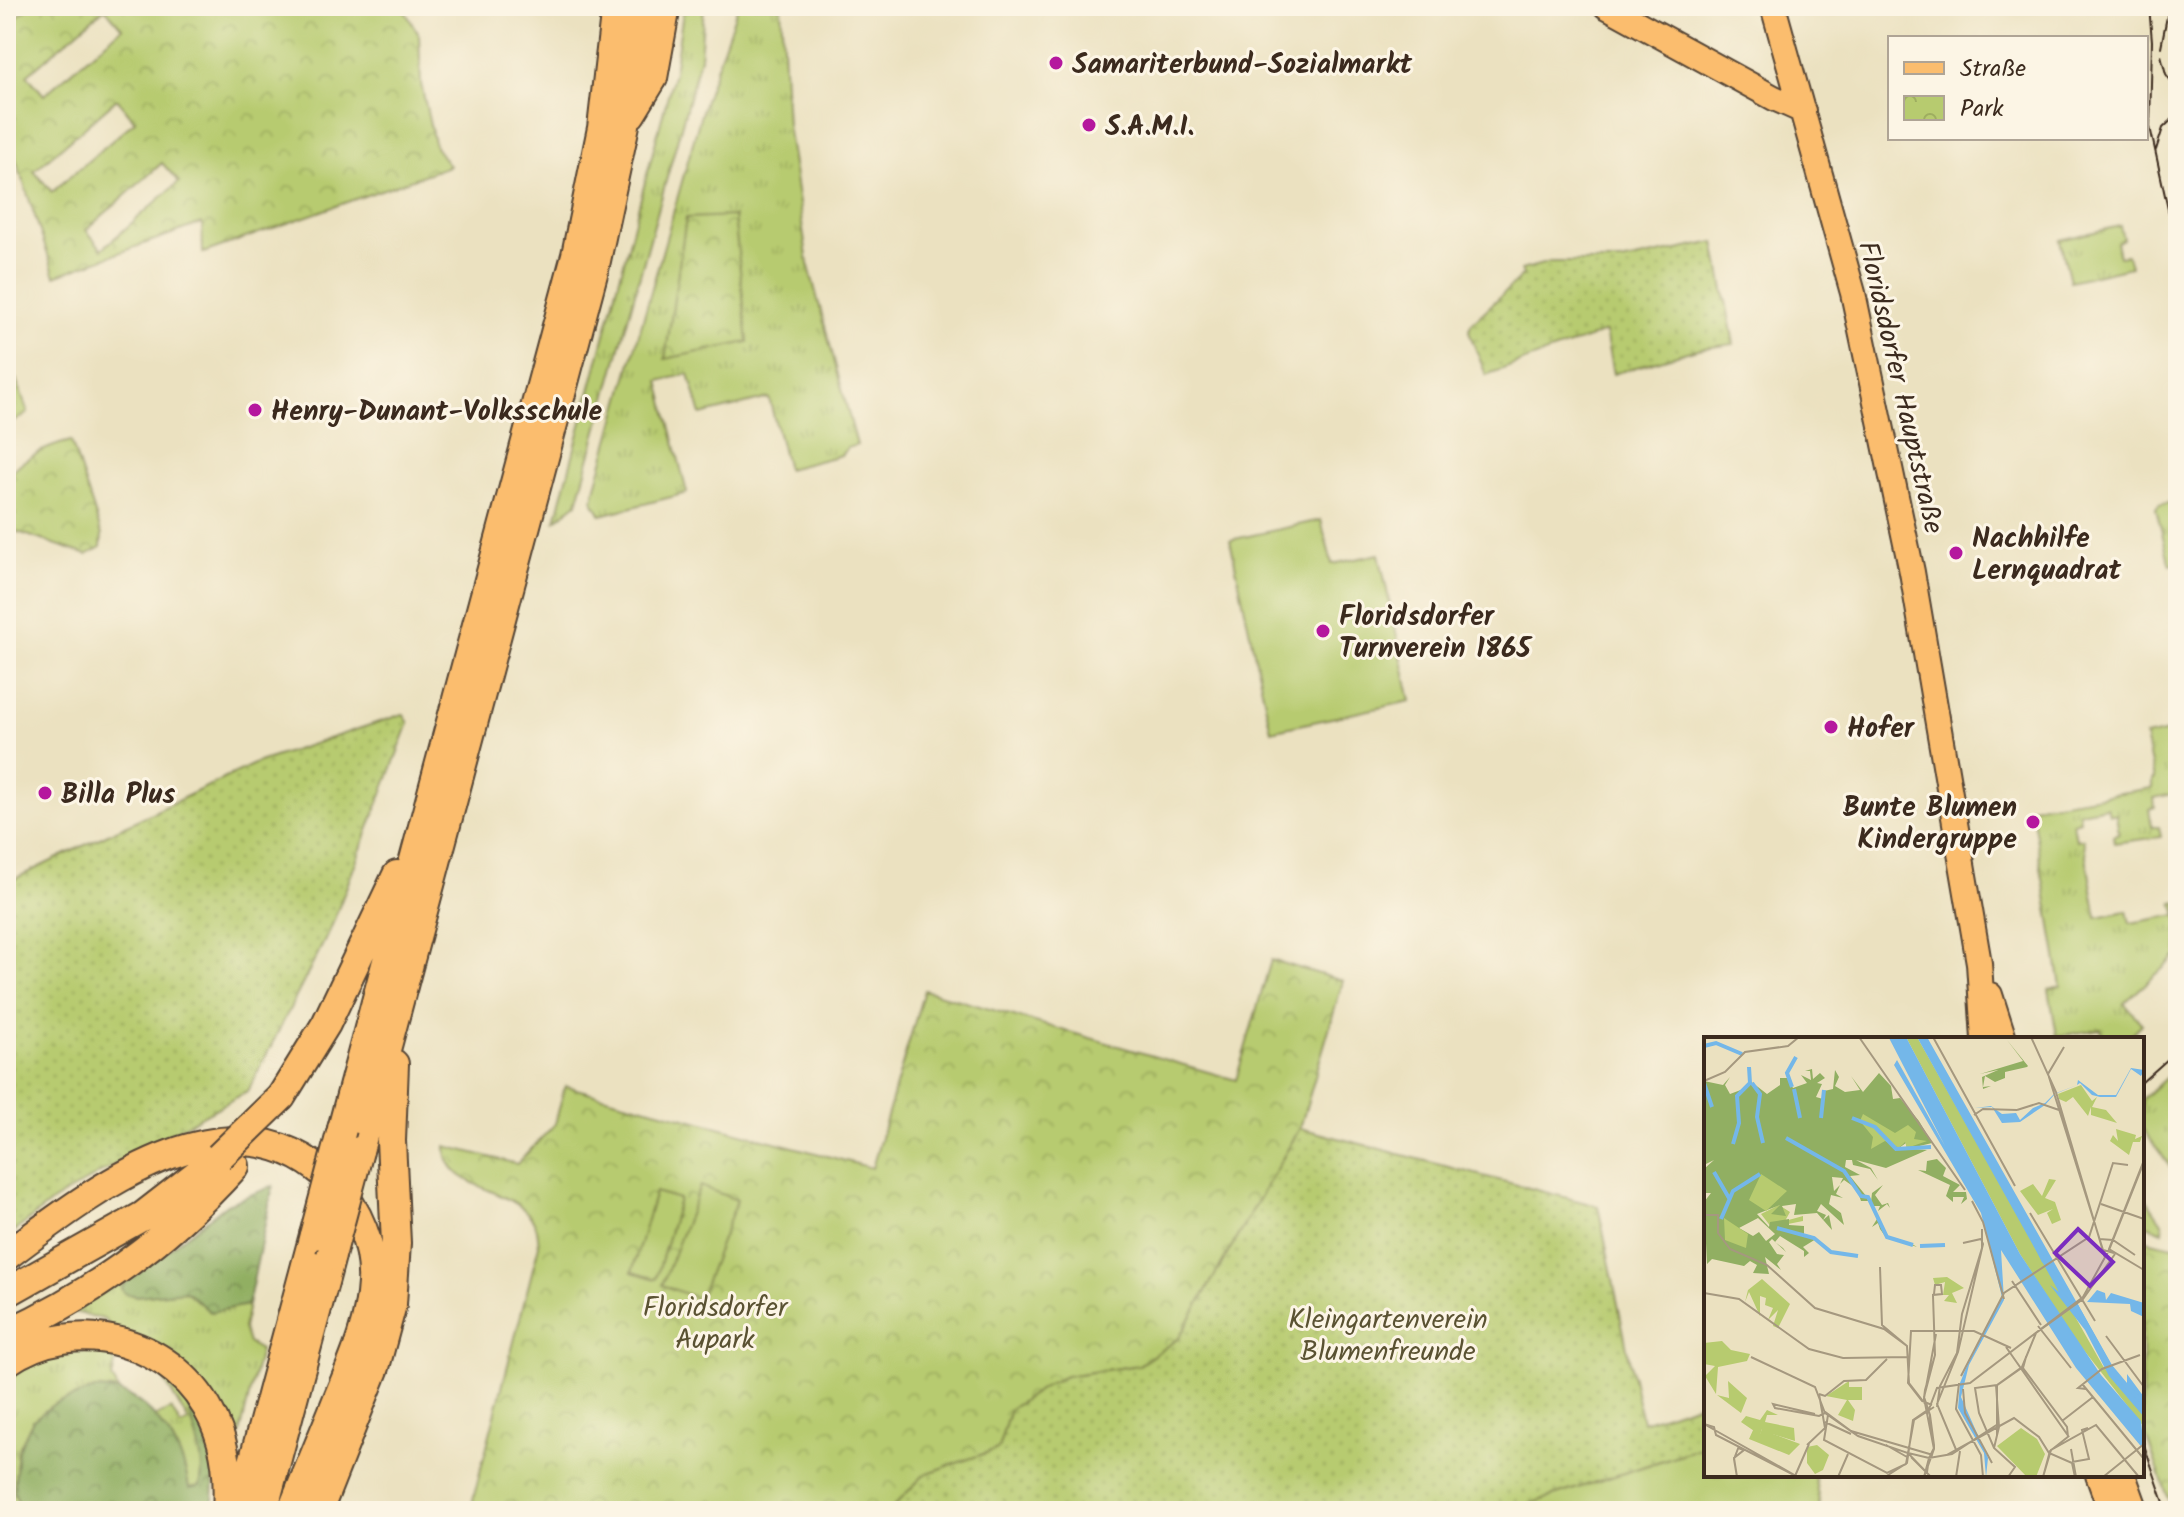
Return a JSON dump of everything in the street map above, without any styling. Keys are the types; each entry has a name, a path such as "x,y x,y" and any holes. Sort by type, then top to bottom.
{"highway":[{"path":"595,163 590,121 595,73 596,6"},
{"path":"350,1140 396,1015 462,725 576,255 604,112 616,6"},
{"path":"475,676 594,270 625,125 639,6"},
{"path":"625,125 653,78 666,6"},
{"path":"6,1334 61,1306 132,1261 188,1214 281,1097 326,1024 427,811 462,725"},
{"path":"263,1511 427,811"},
{"path":"318,1511 375,1367 392,1304 396,1243 391,1141 396,1015"},
{"path":"6,1256 112,1181 165,1155 188,1148 240,1142 267,1145 290,1153 324,1174 351,1205 366,1239 371,1260 371,1301 356,1353 292,1511"},
{"path":"6,1293 143,1216 227,1162"},
{"path":"240,1511 323,1246"},
{"path":"6,1362 35,1346 79,1336 122,1341 161,1359 189,1383 214,1420 225,1452 229,1479 227,1511"}],"main road":[{"path":"1606,6 1803,111"},
{"name":"Floridsdorfer Hauptstraße","path":"1773,6 1853,293 1912,572 1979,963 1984,1037"},
{"name":"Floridsdorfer Hauptstraße","path":"1979,963 2003,1037"},
{"path":"2099,1477 2111,1511"},
{"path":"2124,1477 2136,1511"}],"green space":[{"path":"30,6 402,6 419,35 421,84 435,147 449,166 203,253 202,223 55,276 6,130 6,26","holes":["105,8 122,28 44,95 27,75","117,99 135,121 52,192 34,171","162,163 179,182 102,249 86,230"]},
{"path":"684,6 704,6 700,58 577,503 556,520 674,72"},
{"path":"738,6 781,6 787,125 808,263 857,445 847,448 841,455 787,469 769,398 701,415 689,374 659,381 687,493 601,515 593,501 595,490 705,100"},
{"path":"734,216 748,342 665,359 686,218"},
{"path":"2120,226 2123,239 2116,242 2119,256 2127,255 2130,267 2070,281 2060,240"},
{"path":"1715,242 1734,344 1697,349 1613,374 1605,332 1486,375 1469,332 1471,324 1523,275 1521,270 1550,262 1621,262"},
{"path":"6,349 14,373 7,376 8,381 16,379 28,413 6,426"},
{"path":"71,441 102,535 101,547 87,555 6,528 4,492 10,474 34,455"},
{"path":"2178,501 2178,563 2170,565 2156,509 2159,505"},
{"name":"Floridsdorfer Turnverein 1865","path":"1321,520 1332,564 1379,554 1411,701 1271,731 1230,540"},
{"path":"403,714 409,723 330,930 248,1091 53,1201 6,1238 6,883 256,763"},
{"path":"2178,730 2178,793 2154,798 2155,807 2149,809 2152,827 2159,827 2161,837 2114,843 2113,835 2119,833 2116,814 2109,814 2107,807 2079,812 2080,821 2073,823 2076,840 2083,839 2097,917 2127,911 2130,923 2177,915 2173,903 2178,902 2178,955 2124,1003 2142,1024 2129,1037 2103,1037 2101,1029 2057,1036 2049,989 2061,986 2031,807 2152,788 2154,779 2145,737"},
{"name":"Floridsdorfer Aupark","path":"1271,960 1343,981 1300,1128 1179,1338 1139,1365 1066,1376 1010,1409 998,1449 925,1474 889,1511 470,1511 539,1245 536,1226 527,1213 515,1203 457,1173 449,1161 446,1146 517,1164 555,1124 565,1086 872,1168 924,990 1236,1080"},
{"path":"2178,1067 2178,1177 2144,1131 2144,1097"},
{"name":"Kleingartenverein Blumenfreunde","path":"1300,1128 1598,1206 1642,1422 1704,1402 1704,1447 1508,1511 889,1511 925,1474 998,1449 1010,1409 1048,1384 1066,1376 1139,1365 1179,1338"},
{"path":"273,1186 248,1305 210,1312 186,1291 136,1296 124,1293 121,1288 126,1282 227,1204"},
{"path":"700,1186 737,1200 699,1299 662,1285"},
{"path":"655,1192 679,1199 656,1279 632,1272"},
{"path":"2144,1196 2162,1222 2163,1231 2144,1224"},
{"path":"2144,1239 2178,1247 2178,1511 2173,1511 2144,1431"},
{"path":"121,1279 126,1282 121,1288 136,1296 186,1291 210,1312 248,1305 243,1328 248,1343 260,1350 240,1434 230,1439 103,1319 70,1311"},
{"path":"118,1350 112,1378 119,1391 95,1389 33,1420 18,1451 14,1491 22,1511 6,1511 6,1374 39,1354"},
{"path":"158,1370 192,1404 189,1411 201,1458 200,1486 188,1489 177,1450 154,1417 171,1409 181,1426 189,1422"},
{"path":"95,1389 120,1392 146,1408 157,1419 175,1445 189,1488 200,1486 202,1476 201,1456 188,1405 192,1404 213,1469 211,1511 22,1511 14,1491 18,1451 33,1420 54,1404"},
{"path":"1704,1447 1704,1477 1814,1477 1821,1511 1508,1511"}],"tram line":[{"path":"2149,6 2152,41 2150,127 2178,255"},
{"path":"2161,47 2169,6"},
{"path":"2161,55 2166,74 2178,91"},
{"path":"2156,150 2163,128 2178,114"},
{"path":"2144,1080 2178,1050"},
{"path":"2144,1445 2167,1511"}],"place":[{"name":"Samariterbund-Sozialmarkt","path":"1056,63"},
{"name":"S.A.M.I.","path":"1089,125"},
{"name":"Henry-Dunant-Volksschule","path":"255,410"},
{"name":"Nachhilfe Lernquadrat","path":"1956,553"},
{"name":"Floridsdorfer Turnverein 1865","path":"1323,631"},
{"name":"Hofer","path":"1831,727"},
{"name":"Billa Plus","path":"45,793"},
{"name":"Bunte Blumen Kindergruppe","path":"2033,822"}]}
